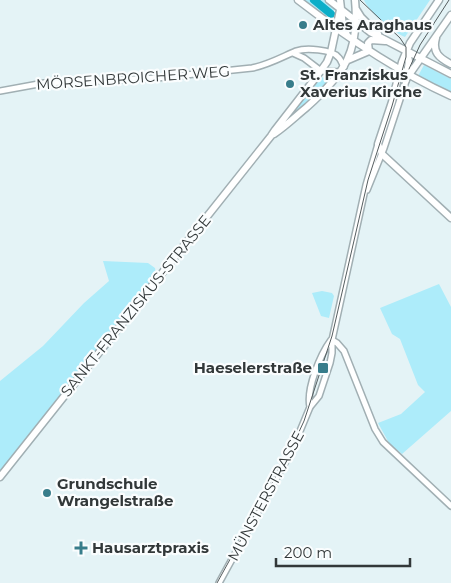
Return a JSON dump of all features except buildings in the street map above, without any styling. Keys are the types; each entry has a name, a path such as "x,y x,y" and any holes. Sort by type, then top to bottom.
{"main road":[{"path":"298,0 339,24 351,40"},
{"path":"329,0 355,22 380,36"},
{"path":"340,0 339,24 351,40 408,76 450,96"},
{"name":"SANKT-FRANZISKUS-STRASSE","path":"271,136 314,100 342,70 348,60 355,22 355,0"},
{"name":"MÜNSTERSTRASSE","path":"378,144 410,43 439,0"},
{"path":"356,9 386,41 451,74"},
{"name":"MÜNSTERSTRASSE","path":"408,76 451,15"},
{"path":"339,24 355,22"},
{"name":"SANKT-FRANZISKUS-STRASSE","path":"0,477 321,71 339,24"},
{"path":"437,36 435,44 437,54 441,59 451,64"},
{"path":"369,51 368,43 371,40 386,41"},
{"path":"348,60 369,51"},
{"path":"407,52 409,61 408,76"},
{"path":"378,144 382,154 451,218"}],"street":[{"name":"MÖRSENBROICHER WEG","path":"0,91 44,83 157,78 252,68 304,50 328,51"},
{"path":"304,50 304,58"},
{"path":"293,53 304,58 321,71 342,70 338,57 328,51"},
{"name":"MÜNSTERSTRASSE","path":"365,195 382,154 408,76"},
{"name":"MÜNSTERSTRASSE","path":"218,583 293,448 310,407 319,396 330,363 332,340 368,178 378,144"},
{"path":"378,164 389,161"},
{"path":"332,340 344,351 375,429 382,440 451,506"},
{"name":"MÜNSTERSTRASSE","path":"310,407 309,393 324,350 332,340"}],"shaded area":[{"path":"302,0 326,0 335,9 331,16 325,18"},
{"path":"364,0 430,0 405,37 382,21 366,5"},
{"path":"424,65 451,79 451,93 418,76"},
{"path":"320,77 331,79 290,117 288,116"},
{"path":"103,261 148,263 155,268 156,275 0,471 0,381 43,346 84,303 109,281"},
{"path":"439,284 451,307 451,411 402,454 389,443 378,423 401,414 425,392 418,385 400,339 392,334 380,308"},
{"path":"322,291 332,293 334,296 329,318 321,316 312,293"}],"waterway":[{"path":"314,0 331,14"}],"tram line":[{"path":"217,583 291,449 304,421 332,336 368,180 406,57 406,47 400,38 360,0"},
{"path":"409,69 420,45 449,0"}],"place":[{"name":"Altes Araghaus","path":"303,25"},
{"name":"St. Franziskus Xaverius Kirche","path":"290,84"},
{"name":"Haeselerstraße","path":"323,368"},
{"name":"Grundschule Wrangelstraße","path":"47,493"},
{"name":"Hausarztpraxis","path":"81,548"}]}
